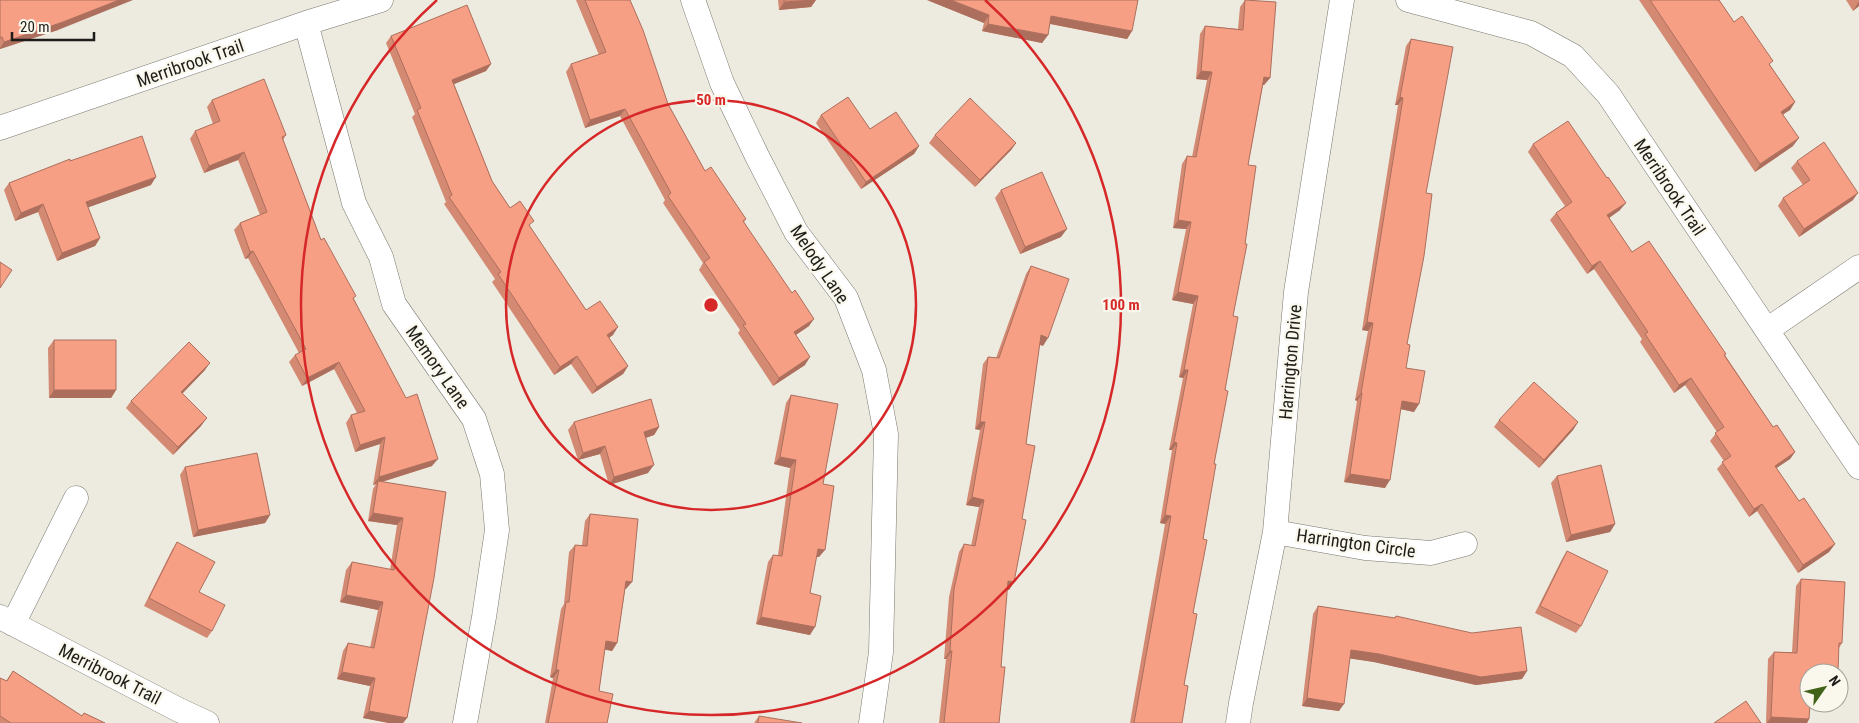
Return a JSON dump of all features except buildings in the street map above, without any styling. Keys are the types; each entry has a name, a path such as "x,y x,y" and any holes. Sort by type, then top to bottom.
{"street":[{"name":"Merribrook Trail","path":"0,128 306,23 381,0"},
{"name":"Melody Lane","path":"693,0 722,83 757,156 796,232 846,298 874,370 886,434 881,652 871,723"},
{"name":"Harrington Drive","path":"1238,723 1275,532 1296,292 1342,0"},
{"name":"Merribrook Trail","path":"1408,0 1531,33 1573,56 1608,94 1859,467"},
{"name":"Memory Lane","path":"306,23 354,204 381,257 394,304 474,419 492,474 497,530 465,723"},
{"path":"1767,330 1859,267"},
{"name":"Merribrook Trail","path":"76,498 6,621 207,723"},
{"name":"Harrington Circle","path":"1275,532 1365,548 1431,553 1465,544"}]}
